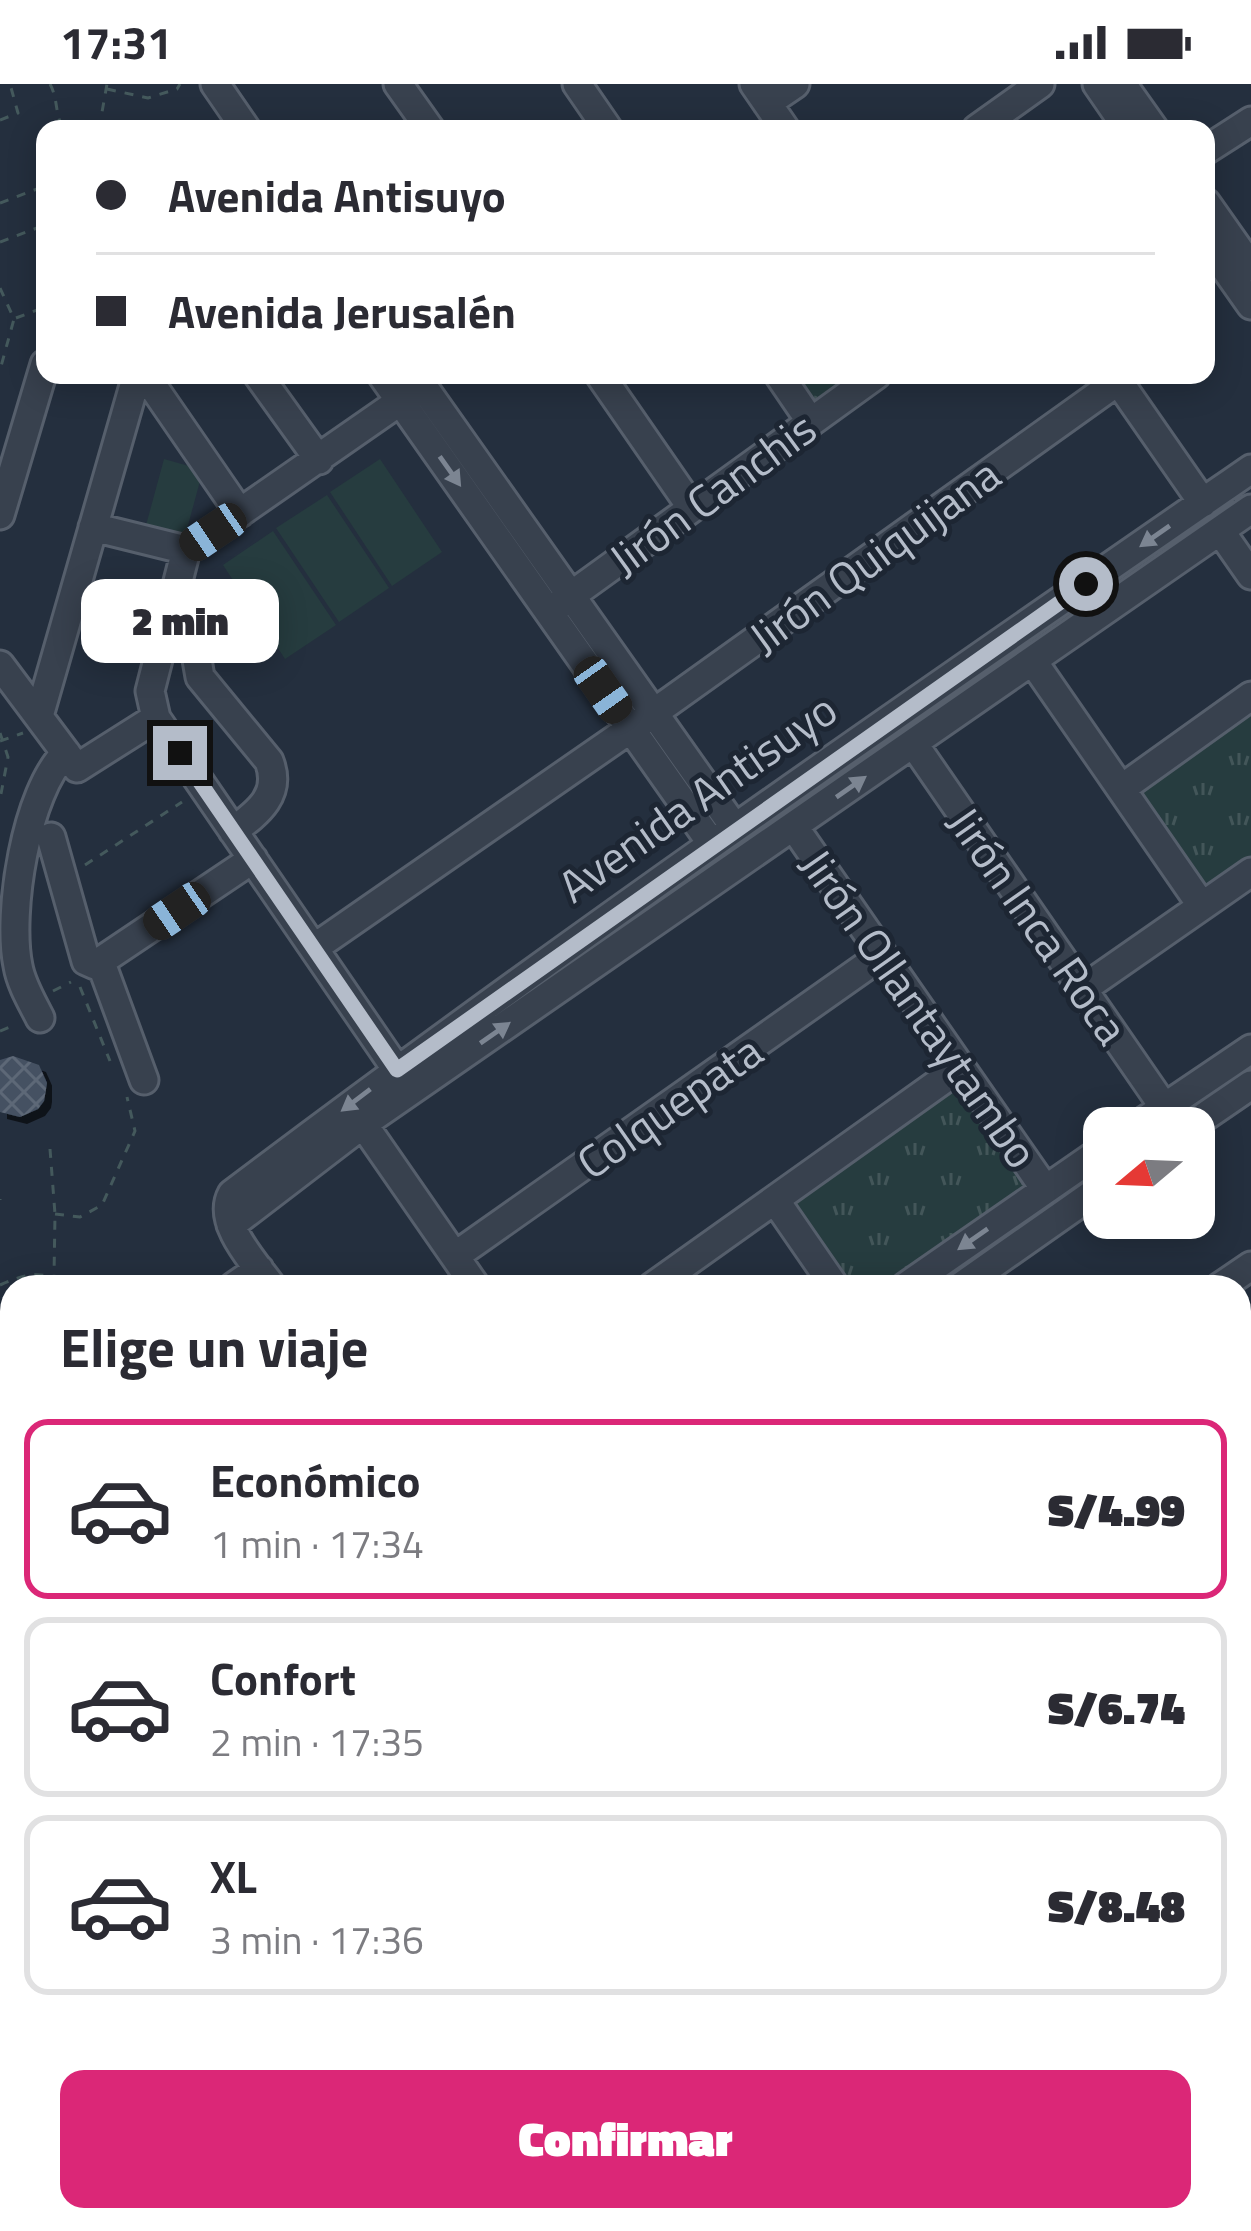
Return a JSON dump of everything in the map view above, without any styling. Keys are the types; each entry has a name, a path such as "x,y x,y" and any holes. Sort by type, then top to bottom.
{"street":[{"path":"398,84 424,120"},
{"path":"577,84 602,120"},
{"path":"779,120 761,94 795,84"},
{"path":"990,120 1040,84"},
{"path":"1097,84 1122,120"},
{"path":"1122,84 1148,120"},
{"path":"228,89 241,120"},
{"path":"1215,145 1251,121"},
{"path":"1215,215 1251,267"},
{"path":"1215,254 1251,305"},
{"path":"0,515 39,384"},
{"path":"38,716 138,384"},
{"path":"147,384 240,513"},
{"path":"264,384 319,460"},
{"path":"606,384 692,508"},
{"path":"785,384 811,422"},
{"name":"Jirón Canchis","path":"560,604 864,384"},
{"name":"Jirón Quiquijana","path":"314,948 655,712 1108,384"},
{"path":"1120,384 1203,502"},
{"path":"397,1070 156,718 150,691 186,550 319,460 413,388 560,604 630,729 723,836"},
{"name":"Avenida Antisuyo","path":"1251,470 723,836 397,1070 232,1194 227,1205 230,1225 362,1124 1251,509"},
{"path":"93,526 186,550"},
{"path":"1220,532 1251,575"},
{"path":"560,604 655,712 723,836"},
{"path":"212,629 196,655 200,677 269,760 275,776 271,797 233,831"},
{"path":"1034,663 1202,906"},
{"path":"0,665 71,760"},
{"path":"1121,789 1251,696"},
{"path":"36,1010 17,964 17,903 37,796 48,773 156,718"},
{"name":"Jirón Inca Roca","path":"914,743 1164,1107"},
{"name":"Jirón Ollantaytambo","path":"794,826 1046,1190"},
{"path":"51,837 129,1083"},
{"path":"93,962 253,859"},
{"path":"1083,989 1251,872"},
{"name":"Colquepata","path":"455,1256 882,955"},
{"path":"1164,1107 1251,1049"},
{"path":"671,1275 961,1067"},
{"path":"1215,1109 1251,1084"},
{"path":"362,1124 468,1275"},
{"path":"922,1275 1083,1164"},
{"path":"775,1200 828,1275"},
{"path":"977,1275 1083,1201"},
{"path":"230,1225 263,1275"}],"path":[{"path":"0,120 18,113 10,84"},
{"path":"50,84 57,97 58,120"},
{"path":"101,120 107,87 148,98 180,84"},
{"path":"0,203 36,189"},
{"path":"0,242 36,228"},
{"path":"0,288 14,319 0,370"},
{"path":"14,319 36,310"},
{"path":"0,733 8,758 0,799"},
{"path":"63,879 204,788"},
{"path":"36,1010 77,979 86,1009 129,1083 135,1131 102,1205 80,1217 55,1214"},
{"path":"50,1149 54,1275"}],"green space":[{"path":"791,384 856,384 813,415"},
{"path":"164,459 203,470 184,540 145,529"},
{"path":"380,459 442,552 392,586 330,492"},
{"path":"327,495 389,588 339,622 276,528"},
{"path":"273,531 336,625 285,659 223,565"},
{"path":"1251,703 1251,856 1200,891 1130,790"},
{"path":"958,1080 1034,1187 907,1275 837,1275 786,1203"}],"building":[{"path":"13,1056 39,1065 47,1083 38,1109 20,1117 0,1112 0,1060"}],"route":[{"path":"180,753 397,1070 1086,584"}]}
